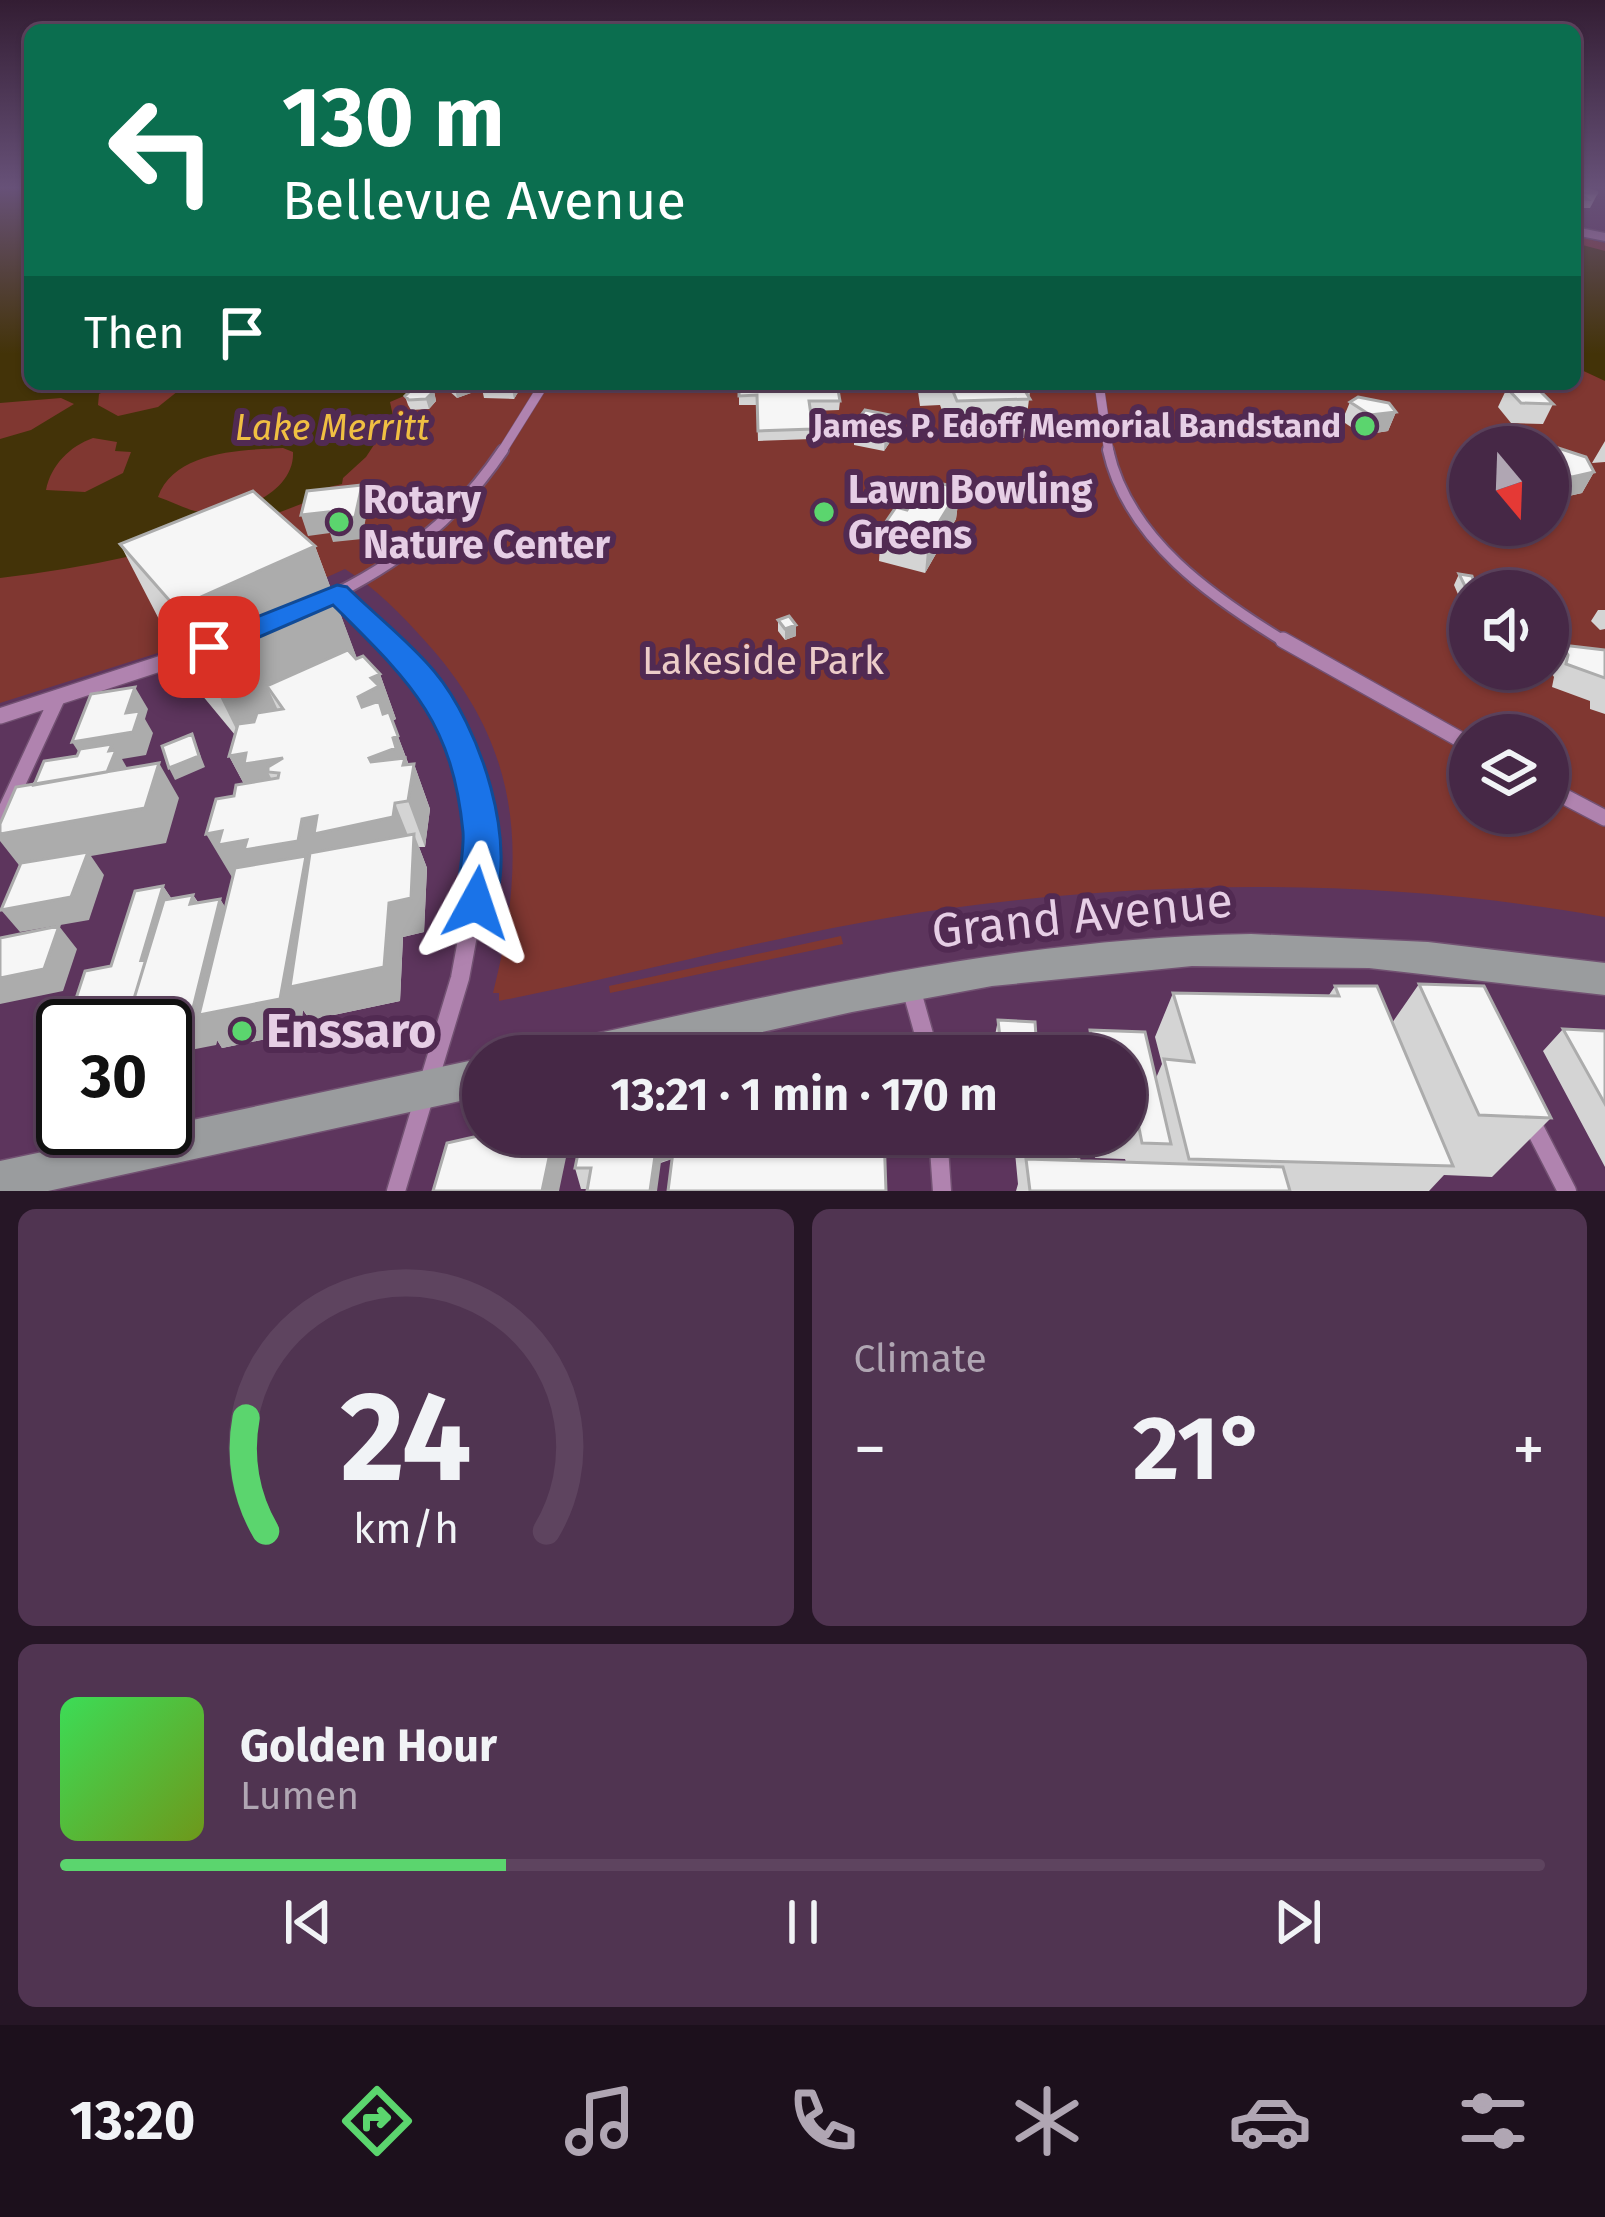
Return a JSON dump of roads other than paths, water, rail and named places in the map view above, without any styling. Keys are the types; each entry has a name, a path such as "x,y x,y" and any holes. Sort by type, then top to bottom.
{"main road":[{"name":"Grand Avenue","path":"675,1035 910,985 1137,953 1294,950 1605,980"},
{"path":"0,1181 462,1081"}],"street":[{"path":"311,605 409,552 456,514 490,472 540,390"},
{"path":"1099,390 1103,435 1121,492 1160,547 1244,613 1449,733"},
{"path":"337,593 424,679 442,704 469,765 482,850 469,953 396,1191"},
{"path":"0,716 209,647"},
{"path":"0,822 56,701"},
{"path":"1569,799 1605,818"},
{"path":"910,985 924,1035"},
{"path":"1518,1094 1567,1191"},
{"path":"939,1155 942,1191"}],"water":[{"name":"Lake Merritt","path":"0,243 24,243 24,390 107,390 99,394 98,405 118,416 158,407 178,390 418,390 390,402 393,416 366,457 342,484 325,488 323,495 164,548 0,578 0,439 31,430 74,404 61,398 0,403","holes":["93,438 117,442 115,451 131,452 123,473 85,492 46,490 52,472 77,446","283,448 293,452 284,480 243,507 195,511 158,497 178,470 210,456"]},
{"path":"1581,245 1605,251 1605,381 1581,370"}],"place":[{"name":"James P. Edoff Memorial Bandstand","path":"1365,426"},
{"name":"Lawn Bowling Greens","path":"824,512"},
{"name":"Rotary Nature Center","path":"339,522"},
{"name":"Enssaro","path":"242,1031"}],"park label":[{"name":"Lakeside Park","path":"763,661"}]}
